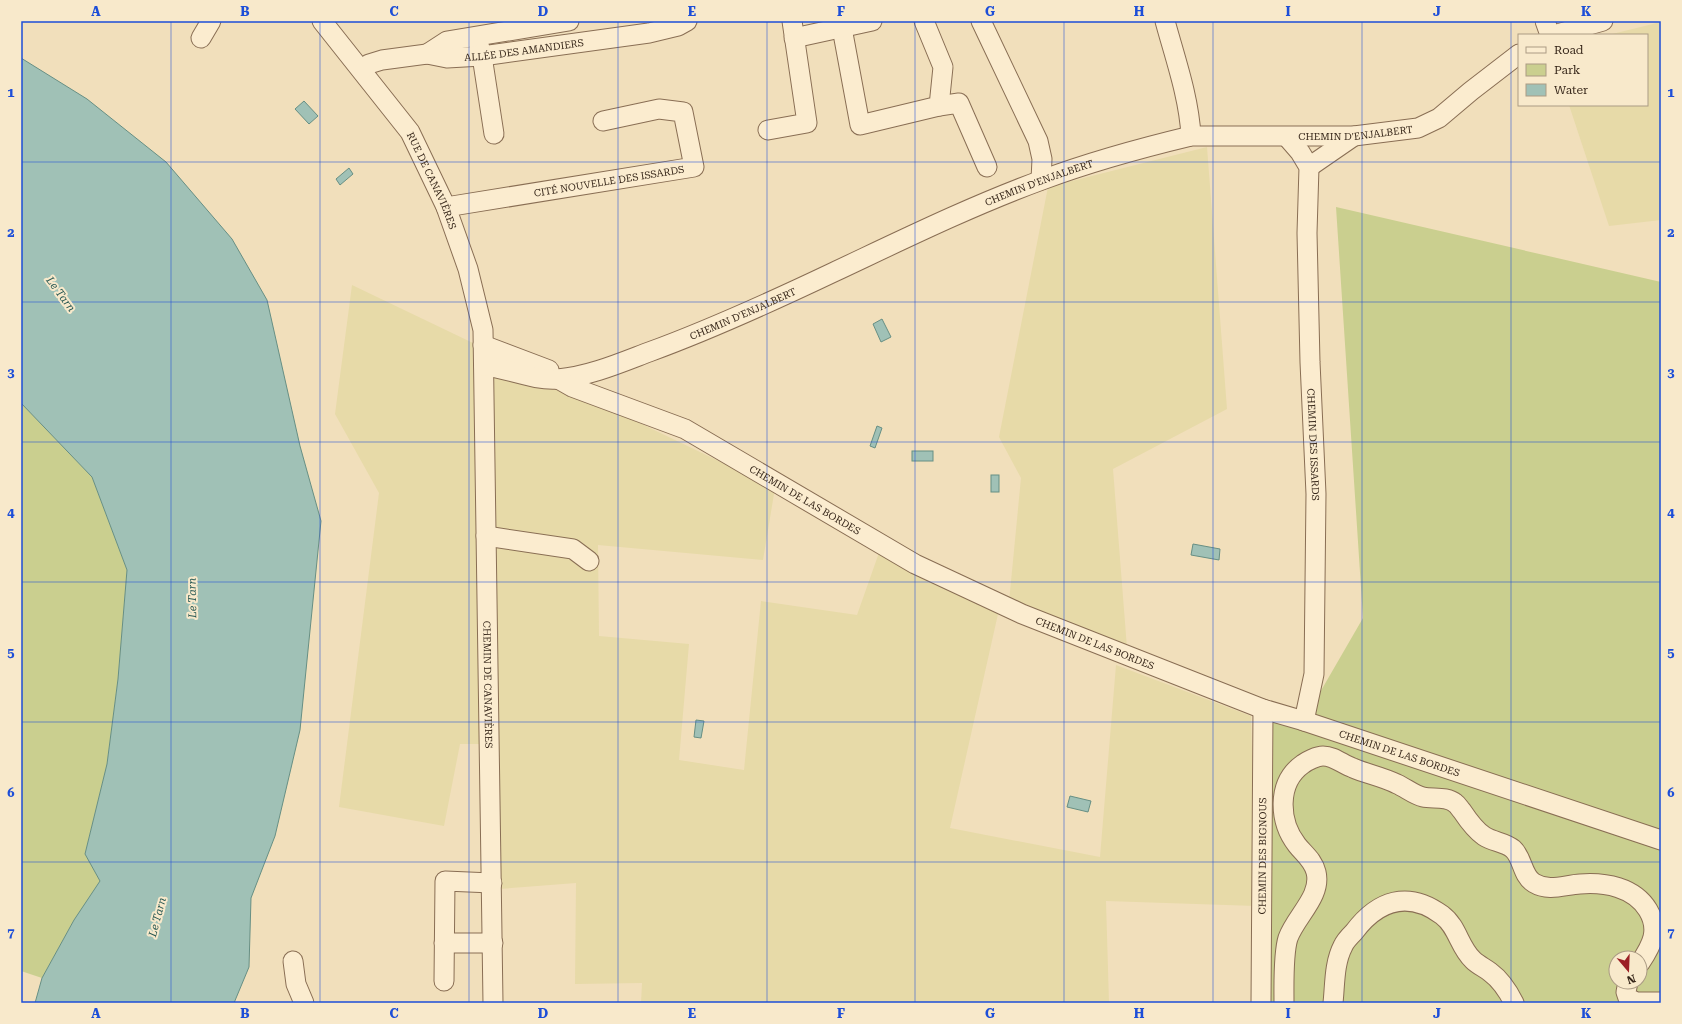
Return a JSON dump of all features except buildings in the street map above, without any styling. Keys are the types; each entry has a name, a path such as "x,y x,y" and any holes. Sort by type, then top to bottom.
{"street":[{"path":"201,38 211,21"},
{"name":"RUE DE CANAVIÈRES","path":"322,21 410,132 446,207 468,269 483,330 484,366"},
{"path":"427,54 447,41 569,21"},
{"name":"ALLÉE DES AMANDIERS","path":"362,70 369,64 382,60 427,54 446,58 482,56 649,32 678,26 687,21"},
{"path":"768,130 808,123 793,29 842,28 872,21"},
{"path":"924,21 943,67 939,106"},
{"path":"981,21 1038,140 1042,159 1041,180"},
{"path":"1165,21 1185,96 1191,136"},
{"path":"1545,21 1550,34"},
{"path":"1558,34 1603,21"},
{"path":"842,28 860,125 939,106 959,103 986,167"},
{"path":"476,36 482,56 494,134"},
{"name":"CHEMIN D'ENJALBERT","path":"484,366 537,377 562,378 612,366 749,313 961,214 1041,180 1109,158 1191,136 1354,136 1418,128 1439,118 1518,55"},
{"name":"CITÉ NOUVELLE DES ISSARDS","path":"446,207 694,167 683,112 659,109 603,121"},
{"path":"1287,137 1300,152 1309,167 1354,136"},
{"name":"CHEMIN DES ISSARDS","path":"1304,720 1314,674 1316,494 1310,362 1307,233 1309,167"},
{"path":"483,345 562,378"},
{"name":"CHEMIN DE CANAVIÈRES","path":"484,366 493,1003"},
{"name":"CHEMIN DE LAS BORDES","path":"562,378 572,387 685,429 915,564 1022,614 1263,709 1304,720 1661,840"},
{"path":"486,536 573,550 589,561"},
{"name":"CHEMIN DES BIGNOUS","path":"1261,1003 1263,709"},
{"path":"1284,1003 1288,938 1314,893 1316,872 1308,856 1297,845 1284,820 1283,796 1287,782 1294,772 1304,763 1321,756 1332,757 1352,768 1396,784 1423,797 1447,799 1455,803 1476,830 1485,837 1508,845 1516,851 1525,873 1532,882 1544,888 1557,888 1581,884 1601,884 1618,887 1632,893 1644,903 1652,917 1655,927 1654,937 1647,950"},
{"path":"444,981 445,881 492,883"},
{"path":"1333,1003 1336,970 1342,947 1362,920 1376,908 1400,901 1426,904 1450,922 1467,953 1473,960 1491,973 1505,986 1514,1003"},
{"path":"444,943 493,943"},
{"path":"294,961 296,984 304,1003"},
{"path":"1626,990 1628,998 1636,1002 1661,1002"}],"shaded area":[{"path":"1661,22 1661,220 1609,226 1569,106 1648,106 1648,34 1612,34"},
{"path":"1207,147 1227,409 1113,469 1127,648 1009,602 1021,478 999,437 1048,187"},
{"path":"352,285 775,488 763,560 598,545 599,636 689,644 679,760 744,770 761,601 857,615 881,547 1009,602 998,614 950,828 1100,857 1116,665 1251,716 1256,906 1106,901 1109,1003 641,1003 642,983 575,984 576,883 499,889 499,744 460,744 444,826 339,807 379,493 335,414"}],"green space":[{"path":"1336,207 1661,282 1661,1003 1261,1003 1263,709 1304,720 1363,618"},
{"path":"21,403 92,477 127,570 118,679 107,764 85,854 100,881 74,920 42,978 21,971"}],"water":[{"name":"Le Tarn","path":"21,58 87,99 166,162 232,239 267,300 300,446 321,521 300,730 275,836 251,898 249,967 234,1003 35,1003 42,978 74,920 100,881 85,854 107,764 118,679 127,570 92,477 21,403"},
{"path":"304,101 318,116 309,124 295,109"},
{"path":"349,168 353,174 340,185 336,179"},
{"path":"882,319 891,337 881,342 873,324"},
{"path":"877,426 882,428 875,448 870,446"},
{"path":"912,451 933,451 933,461 912,461"},
{"path":"991,475 999,475 999,492 991,492"},
{"path":"1193,544 1220,549 1219,560 1191,555"},
{"path":"696,720 704,721 701,738 694,737"},
{"path":"1070,796 1091,801 1088,812 1067,807"}]}
